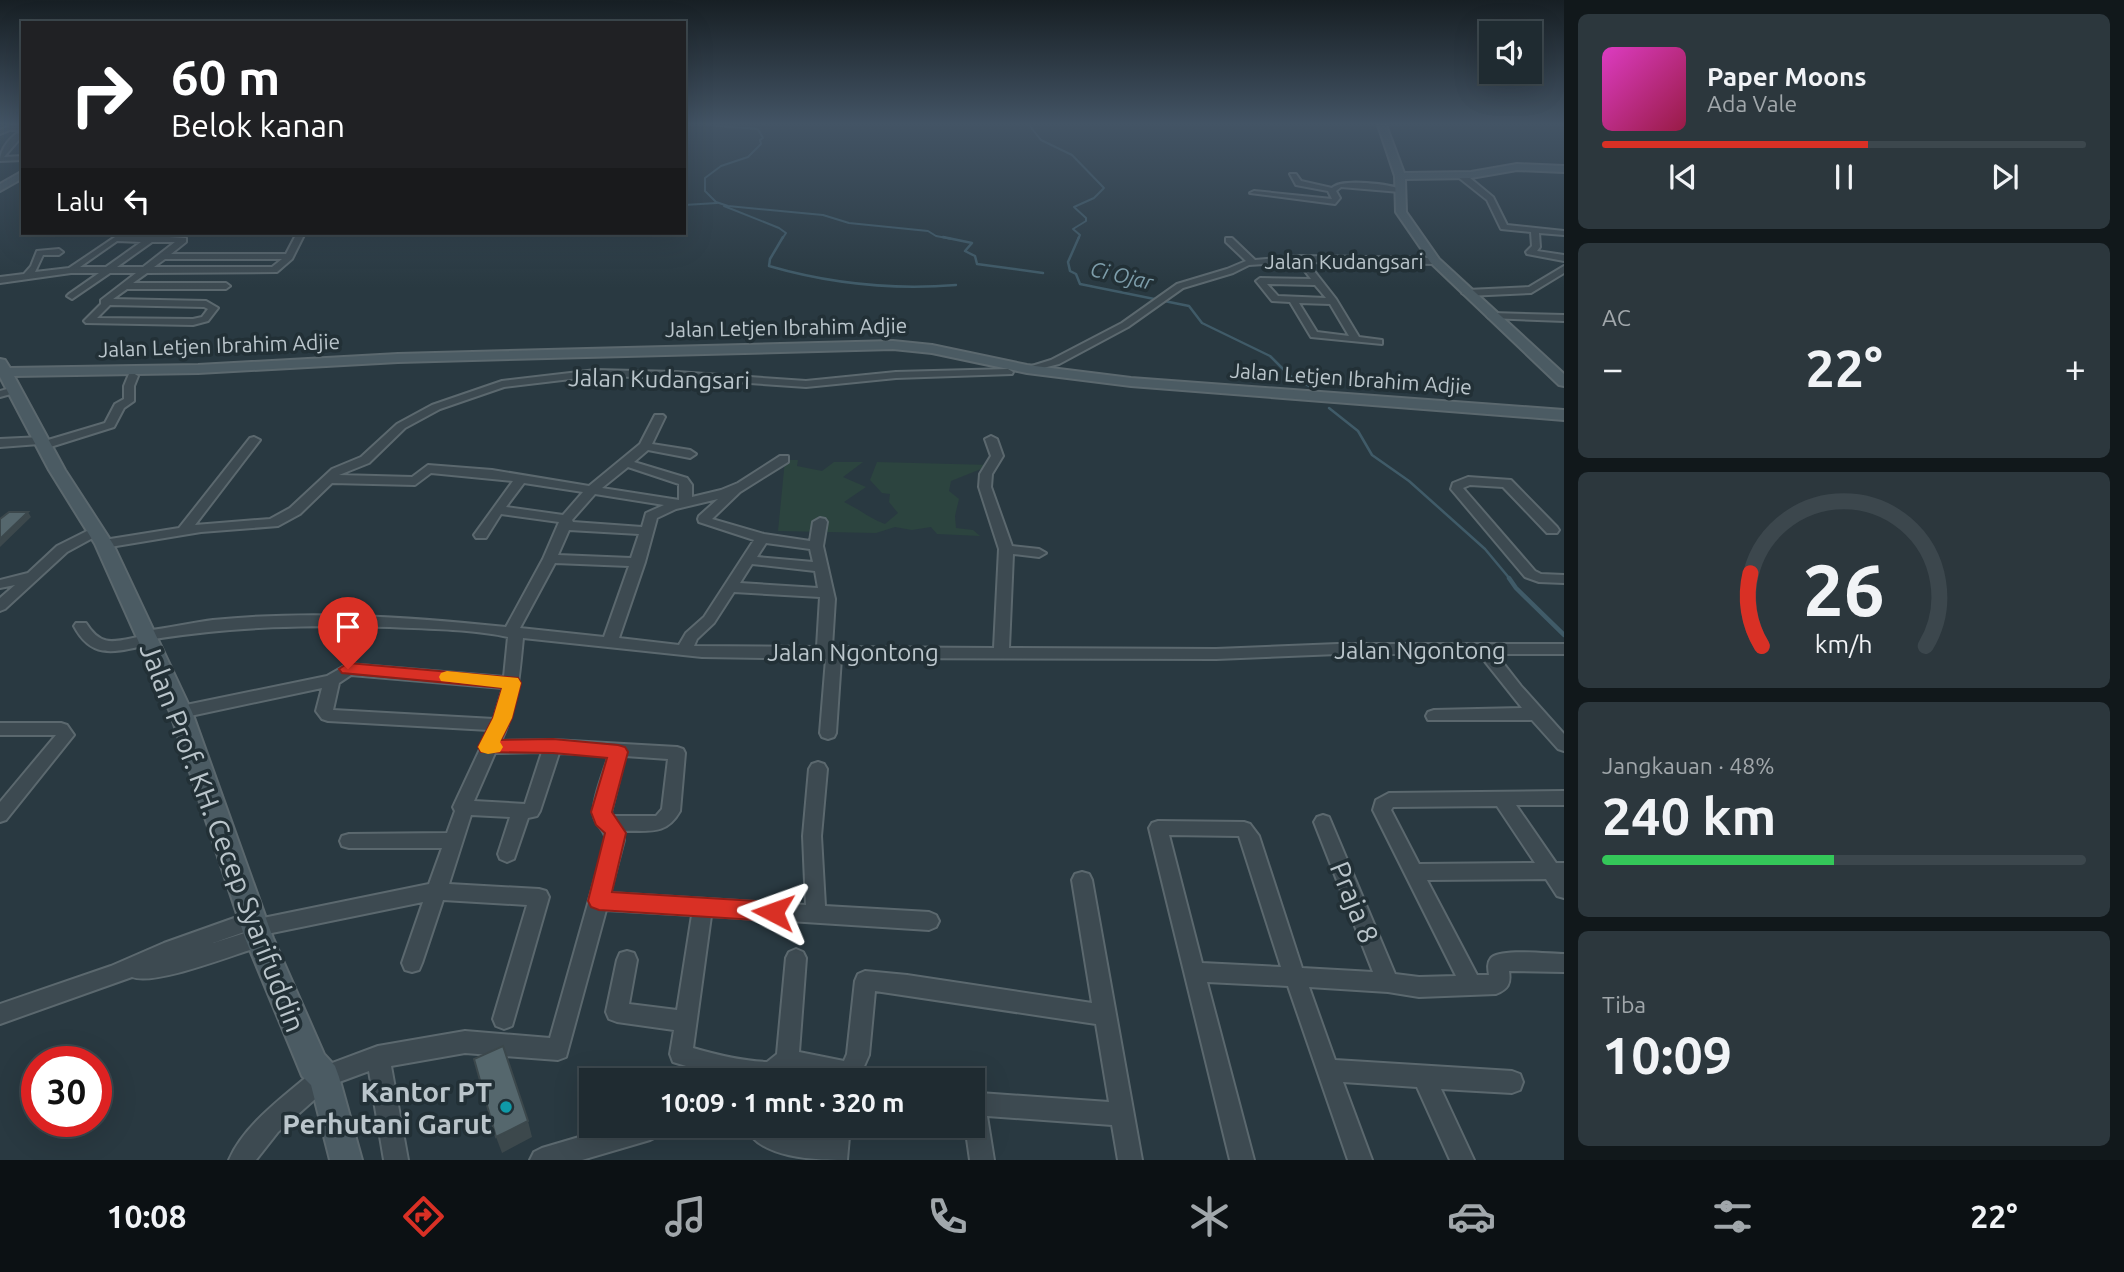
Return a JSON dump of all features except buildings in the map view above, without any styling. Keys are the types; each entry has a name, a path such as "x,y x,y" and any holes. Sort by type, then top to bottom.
{"street":[{"path":"1296,179 1299,183 1332,190 1336,190 1338,185 1356,184 1400,190"},
{"path":"1400,179 1401,212 1435,261 1564,383"},
{"path":"1466,179 1490,199 1504,227 1564,233"},
{"path":"1254,193 1337,201 1332,190"},
{"path":"1535,231 1536,247 1530,252 1564,258"},
{"path":"0,280 71,270 269,271 281,268 300,235"},
{"path":"72,296 152,238"},
{"path":"71,270 115,239 183,240 103,302 204,303 212,305 213,308 205,319 193,323 89,321 107,303"},
{"path":"1229,240 1252,262"},
{"path":"162,256 289,257"},
{"path":"1300,259 1333,301 1356,340"},
{"name":"Jalan Kudangsari","path":"1027,369 1060,359 1125,325 1180,286 1252,262 1300,259 1435,261"},
{"path":"27,276 35,267"},
{"path":"1467,293 1531,290 1564,270"},
{"path":"1318,282 1260,281 1275,299 1333,301"},
{"path":"123,286 226,286"},
{"path":"1293,300 1314,335 1378,342"},
{"path":"1492,316 1564,318"},
{"name":"Jalan Letjen Ibrahim Adjie","path":"6,381 398,358 911,346 1027,369 1131,382 1564,422"},
{"name":"Jalan Letjen Ibrahim Adjie","path":"6,381 56,377 191,376 439,361 751,350 891,350 936,356 1008,372 1135,389 1564,415"},
{"name":"Jalan Kudangsari","path":"0,606 62,549 99,538 269,524 295,511 326,479 365,460 401,426 415,417 471,393 502,384 596,373 677,375 806,384 896,375 1008,372"},
{"path":"0,443 43,442 110,425 119,406 129,401 129,386 133,376"},
{"path":"6,381 30,386 56,377"},
{"name":"Jalan Prof. KH. Cecep Syarifuddin","path":"6,381 99,538 181,712 256,929 313,1065 324,1077 346,1160"},
{"path":"553,746 535,807 531,811 462,807 500,725 512,683 513,633 566,522 592,490 645,446 659,417"},
{"path":"991,439 997,456 986,474 985,487 1006,549 1001,653"},
{"path":"184,530 254,440"},
{"path":"645,446 690,454"},
{"path":"784,460 736,489 704,519 719,527 762,538 816,546"},
{"path":"626,463 683,481 686,485 681,503"},
{"path":"326,479 415,481 428,469 492,474 681,503"},
{"path":"481,535 520,480"},
{"path":"1552,530 1507,483 1468,481 1457,486 1530,574 1539,578 1564,579"},
{"path":"610,642 651,516 681,503 736,489"},
{"path":"497,510 566,522 647,531"},
{"path":"820,522 816,546 827,611 828,733"},
{"path":"684,650 695,629 709,620 762,538"},
{"path":"1006,549 1039,554"},
{"path":"550,559 638,562"},
{"path":"749,560 821,567"},
{"path":"0,584 35,575"},
{"path":"731,587 825,593"},
{"name":"Jalan Ngontong","path":"81,626 86,639 96,645 120,646 146,638 214,625 313,620 431,624 684,650 829,654 1556,649"},
{"path":"1485,651 1564,745"},
{"path":"181,712 332,680 348,669 512,683"},
{"path":"332,680 324,711 328,715 500,725"},
{"path":"1434,716 1538,714"},
{"path":"0,729 61,729 66,735 0,815"},
{"path":"488,747 553,746 618,752 677,753 671,811 668,818 661,823 611,824 604,820 602,812 618,752"},
{"path":"816,915 812,836 818,769"},
{"path":"1501,798 1558,872 1564,890"},
{"path":"1471,985 1382,810 1384,802 1564,798"},
{"path":"507,854 521,811"},
{"path":"412,963 463,813"},
{"name":"Praja 8","path":"1323,822 1388,982"},
{"path":"241,1160 270,1124 324,1077 378,1057 465,1042 552,1051 558,1049 615,840 616,833 611,824"},
{"path":"1241,1160 1159,826 1236,828 1247,832 1295,978 1360,1160"},
{"path":"349,841 453,840"},
{"path":"1414,873 1558,872"},
{"path":"1082,880 1130,1160"},
{"path":"0,1014 117,974 175,964 256,929 435,891 540,897 504,1019"},
{"path":"599,901 929,921"},
{"path":"703,907 681,1054 720,1068"},
{"path":"787,1061 796,958"},
{"path":"627,960 617,1012 685,1021"},
{"path":"1194,972 1388,982 1419,987 1496,984 1500,979 1498,965 1502,962 1564,962"},
{"path":"852,1068 859,1055 865,981 1105,1015"},
{"path":"378,1057 396,1160"},
{"path":"776,1068 787,1061 815,1068"},
{"path":"1328,1070 1512,1082"},
{"path":"1424,1076 1462,1160"},
{"path":"982,1160 975,1114 975,1108 980,1104 1122,1114"},
{"path":"542,1160 616,1138"},
{"path":"773,1138 836,1155"}],"green space":[{"path":"785,460 798,460 797,466 822,471 834,462 863,462 843,477 866,487 844,502 885,524 898,513 889,502 890,494 882,493 870,480 877,462 991,465 951,481 949,491 959,499 955,516 956,528 973,530 980,536 937,534 931,527 912,530 895,527 876,533 778,531"}],"waterway":[{"path":"705,179 705,191 716,202 728,206 823,215 849,223 928,231 936,236 952,239"},
{"name":"Ci Ojar","path":"1079,237 1073,229 1086,221 1086,218 1074,207 1094,198 1104,188 1095,179"},
{"path":"686,205 717,203"},
{"path":"724,206 779,228 786,233 782,239"},
{"path":"783,237 770,259 769,266 862,284 908,287 956,285"},
{"path":"943,237 972,243 965,251 975,256 977,264 1043,273"},
{"name":"Ci Ojar","path":"1079,237 1068,262 1070,271 1076,274 1080,284 1189,306 1202,323 1270,356 1289,375 1316,390"},
{"name":"Ci Ojar","path":"1329,408 1358,431 1372,455 1409,481 1485,549 1510,579"},
{"name":"Ci Ojar","path":"1509,578 1564,635"}],"slow traffic":[{"path":"447,677 512,683 503,718 488,747 493,747"}],"place":[{"name":"Kantor PT Perhutani Garut","path":"506,1107"}],"route":[{"path":"348,669 512,683 503,718 488,747 553,746 618,752 602,812 604,820 611,824 616,833 599,901 773,912"}]}
